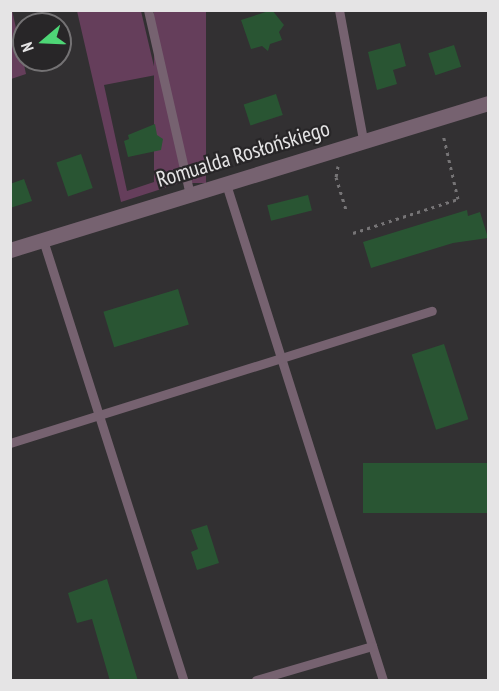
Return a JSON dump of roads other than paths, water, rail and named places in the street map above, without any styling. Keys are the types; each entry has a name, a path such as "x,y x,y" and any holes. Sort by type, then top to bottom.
{"street":[{"name":"Romualda Rosłońskiego","path":"10,250 489,103"}],"lane":[{"path":"148,10 190,195"},
{"path":"339,10 363,140"},
{"path":"226,184 383,681"},
{"path":"43,240 183,681"},
{"path":"10,443 432,311"},
{"path":"256,681 279,677 372,646"}]}
